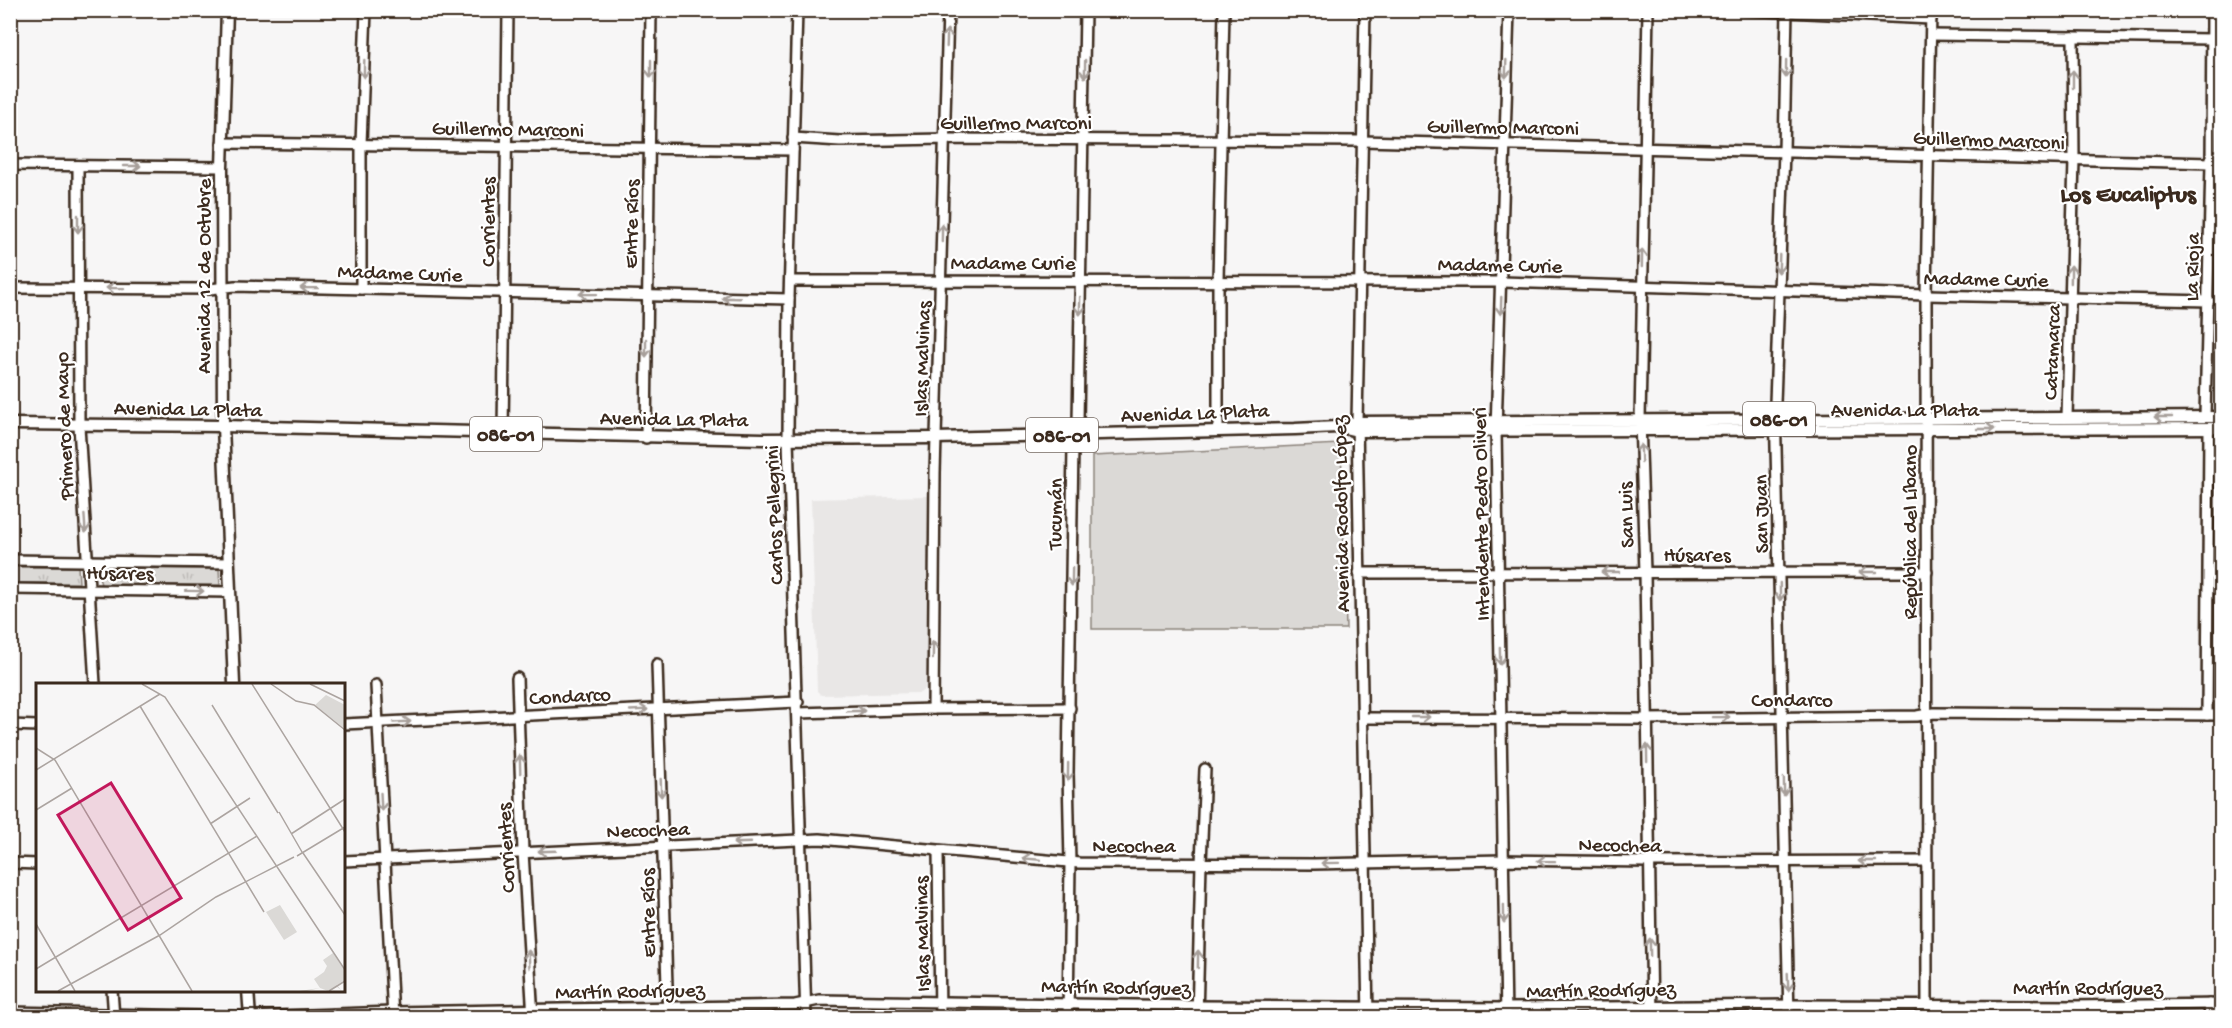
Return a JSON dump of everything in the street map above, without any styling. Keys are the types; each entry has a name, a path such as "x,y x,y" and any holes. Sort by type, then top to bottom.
{"main road":[{"name":"Avenida 12 de Octubre","path":"226,10 222,143 223,426 234,683"},
{"name":"Avenida La Plata","path":"1927,424 2067,417 2207,422 2222,428"},
{"name":"Avenida La Plata","path":"10,424 223,426 646,438 788,439 936,438 1496,425 2207,422 2222,417"},
{"path":"248,992 250,1017"}],"street":[{"path":"361,289 361,144 366,10"},
{"name":"Corrientes","path":"503,434 508,10"},
{"name":"Entre Ríos","path":"646,438 651,10"},
{"name":"Carlos Pellegrini","path":"797,10 789,299 788,439 798,702 806,1017"},
{"name":"Islas Malvinas","path":"933,709 936,438 948,10"},
{"name":"Tucumán","path":"1068,1017 1070,863 1068,773 1073,446 1078,422 1085,10"},
{"path":"1218,431 1218,280 1224,10"},
{"name":"Avenida Rodolfo López","path":"1365,10 1357,427 1368,1012"},
{"name":"Intendente Pedro Oliveri","path":"1506,1013 1496,425 1502,282 1503,144 1509,10"},
{"name":"San Luis","path":"1648,10 1640,425 1645,572 1652,1017"},
{"path":"1746,10 1931,15"},
{"name":"San Juan","path":"1787,11 1778,289 1777,424 1789,1017"},
{"name":"República del Líbano","path":"1927,1017 1926,295 1931,15"},
{"name":"La Rioja","path":"2207,715 2208,301 2211,39 2215,16"},
{"path":"1931,35 2211,39"},
{"name":"Catamarca","path":"2067,417 2071,297 2073,37"},
{"name":"Guillermo Marconi","path":"793,138 840,141 943,139 1362,141 2211,163"},
{"name":"Guillermo Marconi","path":"222,143 793,150"},
{"path":"10,165 222,167"},
{"name":"Primero de Mayo","path":"78,166 79,426 95,683"},
{"name":"Madame Curie","path":"790,281 1360,280 1502,282 2208,301"},
{"name":"Madame Curie","path":"10,288 210,289 235,286 789,299"},
{"name":"Húsares","path":"10,560 229,563"},
{"name":"Húsares","path":"1359,573 1927,572"},
{"path":"2209,574 2222,574"},
{"name":"Húsares","path":"10,589 230,592"},
{"name":"Entre Ríos","path":"657,664 668,1012"},
{"name":"Corrientes","path":"517,678 532,1014"},
{"path":"376,685 376,723 392,1015"},
{"name":"Condarco","path":"345,724 798,702"},
{"path":"798,713 1070,708"},
{"name":"Condarco","path":"1363,718 1646,719 1917,716 1928,714 2222,715"},
{"path":"10,725 36,726"},
{"path":"1197,1017 1205,769"},
{"name":"Necochea","path":"345,861 820,839 1070,863 1366,863 1503,860 1926,861"},
{"name":"Islas Malvinas","path":"938,851 940,1017"},
{"path":"10,863 36,864"},
{"path":"112,992 114,1016"},
{"name":"Martín Rodríguez","path":"10,1012 114,1016 250,1017 668,1012 795,1005 819,1000 1506,1013 1651,1006 2222,1004"},
{"path":"2209,1004 2210,1017"},
{"path":"2072,1006 2073,1017"}],"shaded area":[{"path":"928,496 926,688 920,693 821,695 817,691 811,499"}],"green space":[{"path":"1341,444 1346,629 1092,629 1092,456"},
{"path":"11,567 78,567 79,583 11,583"},
{"path":"97,568 219,569 220,585 101,585"}],"district":[{"name":"Los Eucaliptus","path":"2128,193"}]}
